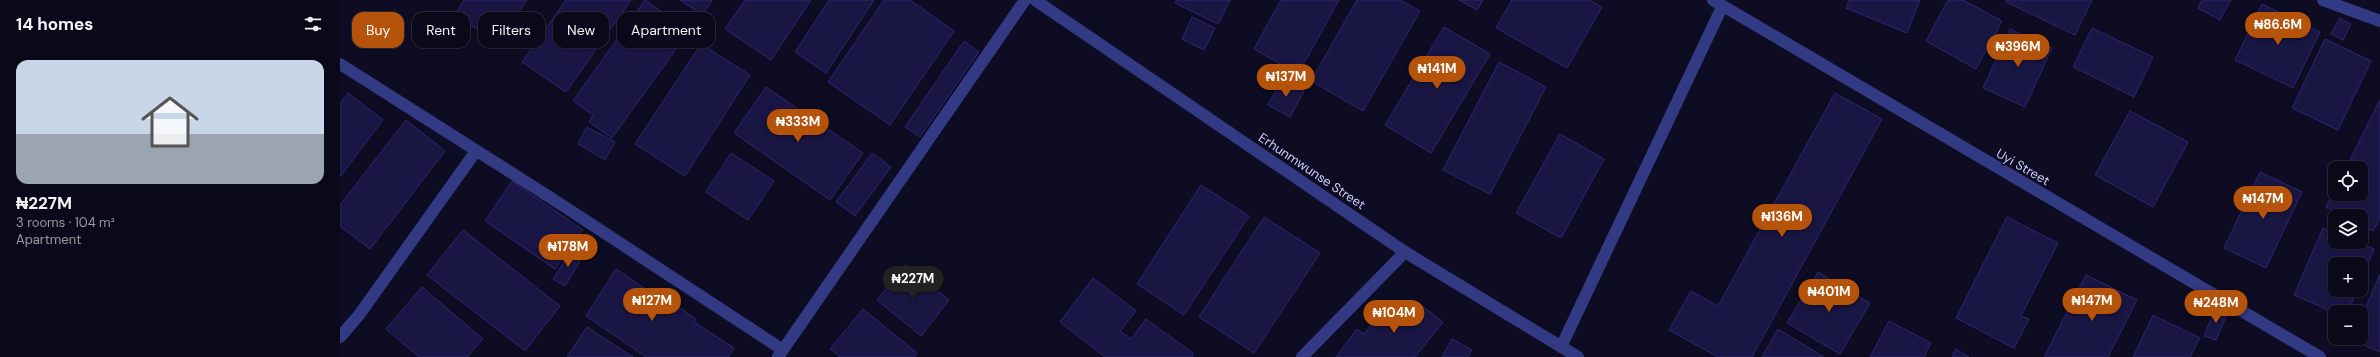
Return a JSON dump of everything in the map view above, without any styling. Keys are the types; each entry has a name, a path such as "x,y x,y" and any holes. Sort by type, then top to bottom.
{"street":[{"path":"340,64 476,151 781,354 1025,0"},
{"name":"Erhunmwunse Street","path":"1035,0 1405,252 1578,357"},
{"path":"2322,0 2380,20"},
{"path":"1561,347 1718,4"},
{"name":"Uyi Street","path":"1718,4 2320,357"},
{"path":"340,337 358,315 476,151"},
{"path":"1302,357 1405,252"}],"building":[{"path":"464,0 527,0 519,12 478,12 478,30 470,24 470,12 456,12"},
{"path":"566,0 631,0 623,12 617,12 617,20 609,31 609,12 557,12"},
{"path":"645,0 662,12 636,12"},
{"path":"680,0 712,0 705,12 698,12"},
{"path":"745,0 811,0 771,60 725,29"},
{"path":"829,0 874,0 826,73 795,52"},
{"path":"884,0 910,0 954,31 890,125 828,82"},
{"path":"1177,0 1230,0 1218,24 1175,3"},
{"path":"1281,0 1339,0 1298,74 1254,49"},
{"path":"1357,0 1400,0 1420,11 1363,111 1311,81"},
{"path":"1459,0 1483,0 1477,10"},
{"path":"1512,0 1589,0 1602,7 1567,68 1496,28"},
{"path":"1849,0 1920,0 1907,33 1846,8"},
{"path":"1948,0 1963,0 2002,21 1976,69 1926,41"},
{"path":"2007,0 2092,0 2075,35 2006,2"},
{"path":"2202,0 2231,0 2220,20 2198,8"},
{"path":"2262,4 2320,32 2293,88 2235,60"},
{"path":"1192,17 1215,28 1204,50 1182,39"},
{"path":"553,18 553,48 597,48 566,92 522,62 532,48 545,48 545,30"},
{"path":"2340,18 2351,24 2343,40 2331,34"},
{"path":"1444,27 1490,54 1431,153 1385,125"},
{"path":"2092,28 2153,57 2134,97 2073,67"},
{"path":"2010,29 2052,48 2025,107 1983,88"},
{"path":"617,39 617,48 677,48 612,138 589,122 593,115 573,101"},
{"path":"2325,39 2371,61 2338,130 2292,108"},
{"path":"964,41 979,52 920,137 905,127"},
{"path":"698,48 707,48 750,75 685,176 635,144"},
{"path":"1499,62 1546,87 1490,194 1443,170"},
{"path":"1282,79 1304,91 1290,117 1268,105"},
{"path":"766,87 863,153 830,200 734,133"},
{"path":"348,93 383,120 340,177 340,104"},
{"path":"1835,93 1882,119 1752,357 1718,357 1669,330 1691,291 1718,306"},
{"path":"2380,100 2380,218 2373,231 2368,228 2368,209 2330,209 2326,207 2329,201 2368,201 2368,161 2350,161"},
{"path":"2130,111 2188,142 2153,207 2095,175"},
{"path":"406,120 445,151 370,249 340,226 340,205"},
{"path":"587,127 615,142 605,160 578,144"},
{"path":"1560,134 1604,159 1561,238 1516,213"},
{"path":"731,153 774,181 748,220 706,192"},
{"path":"872,153 891,167 855,216 836,202"},
{"path":"2260,172 2302,192 2266,268 2224,248"},
{"path":"512,181 583,230 555,269 485,221"},
{"path":"1201,185 1249,216 1184,315 1137,284"},
{"path":"1264,217 1320,253 1254,353 1199,317"},
{"path":"2007,217 2058,243 2021,316 2029,319 2014,348 1956,318"},
{"path":"2323,228 2328,230 2328,249 2368,249 2368,247 2374,249 2368,264 2368,257 2328,257 2328,297 2354,297 2351,305 2328,305 2328,310 2294,295"},
{"path":"463,230 560,306 525,351 427,275"},
{"path":"572,249 583,256 565,286 553,279"},
{"path":"905,265 949,300 921,336 877,300"},
{"path":"616,269 650,292 653,289 696,319 694,322 734,348 728,357 646,357 586,316"},
{"path":"1818,272 1870,303 1840,354 1787,323"},
{"path":"2380,274 2380,352 2364,345 2368,345 2367,305"},
{"path":"2086,275 2137,300 2108,357 2044,357"},
{"path":"1093,278 1136,311 1120,331 1131,339 1146,319 1194,354 1192,357 1105,357 1060,322"},
{"path":"422,287 483,339 467,357 419,357 386,329"},
{"path":"1389,302 1407,316 1417,302 1443,322 1415,357 1336,357 1357,329 1364,334"},
{"path":"2216,307 2228,312 2216,340 2204,336"},
{"path":"863,309 917,353 914,357 840,357 830,349"},
{"path":"2153,315 2200,338 2190,357 2133,357"},
{"path":"1889,321 1931,343 1924,357 1870,357"},
{"path":"587,327 633,357 567,357"},
{"path":"1778,329 1824,357 1762,357"},
{"path":"1452,339 1472,350 1468,357 1442,357"},
{"path":"1956,349 1969,357 1952,357"}]}
